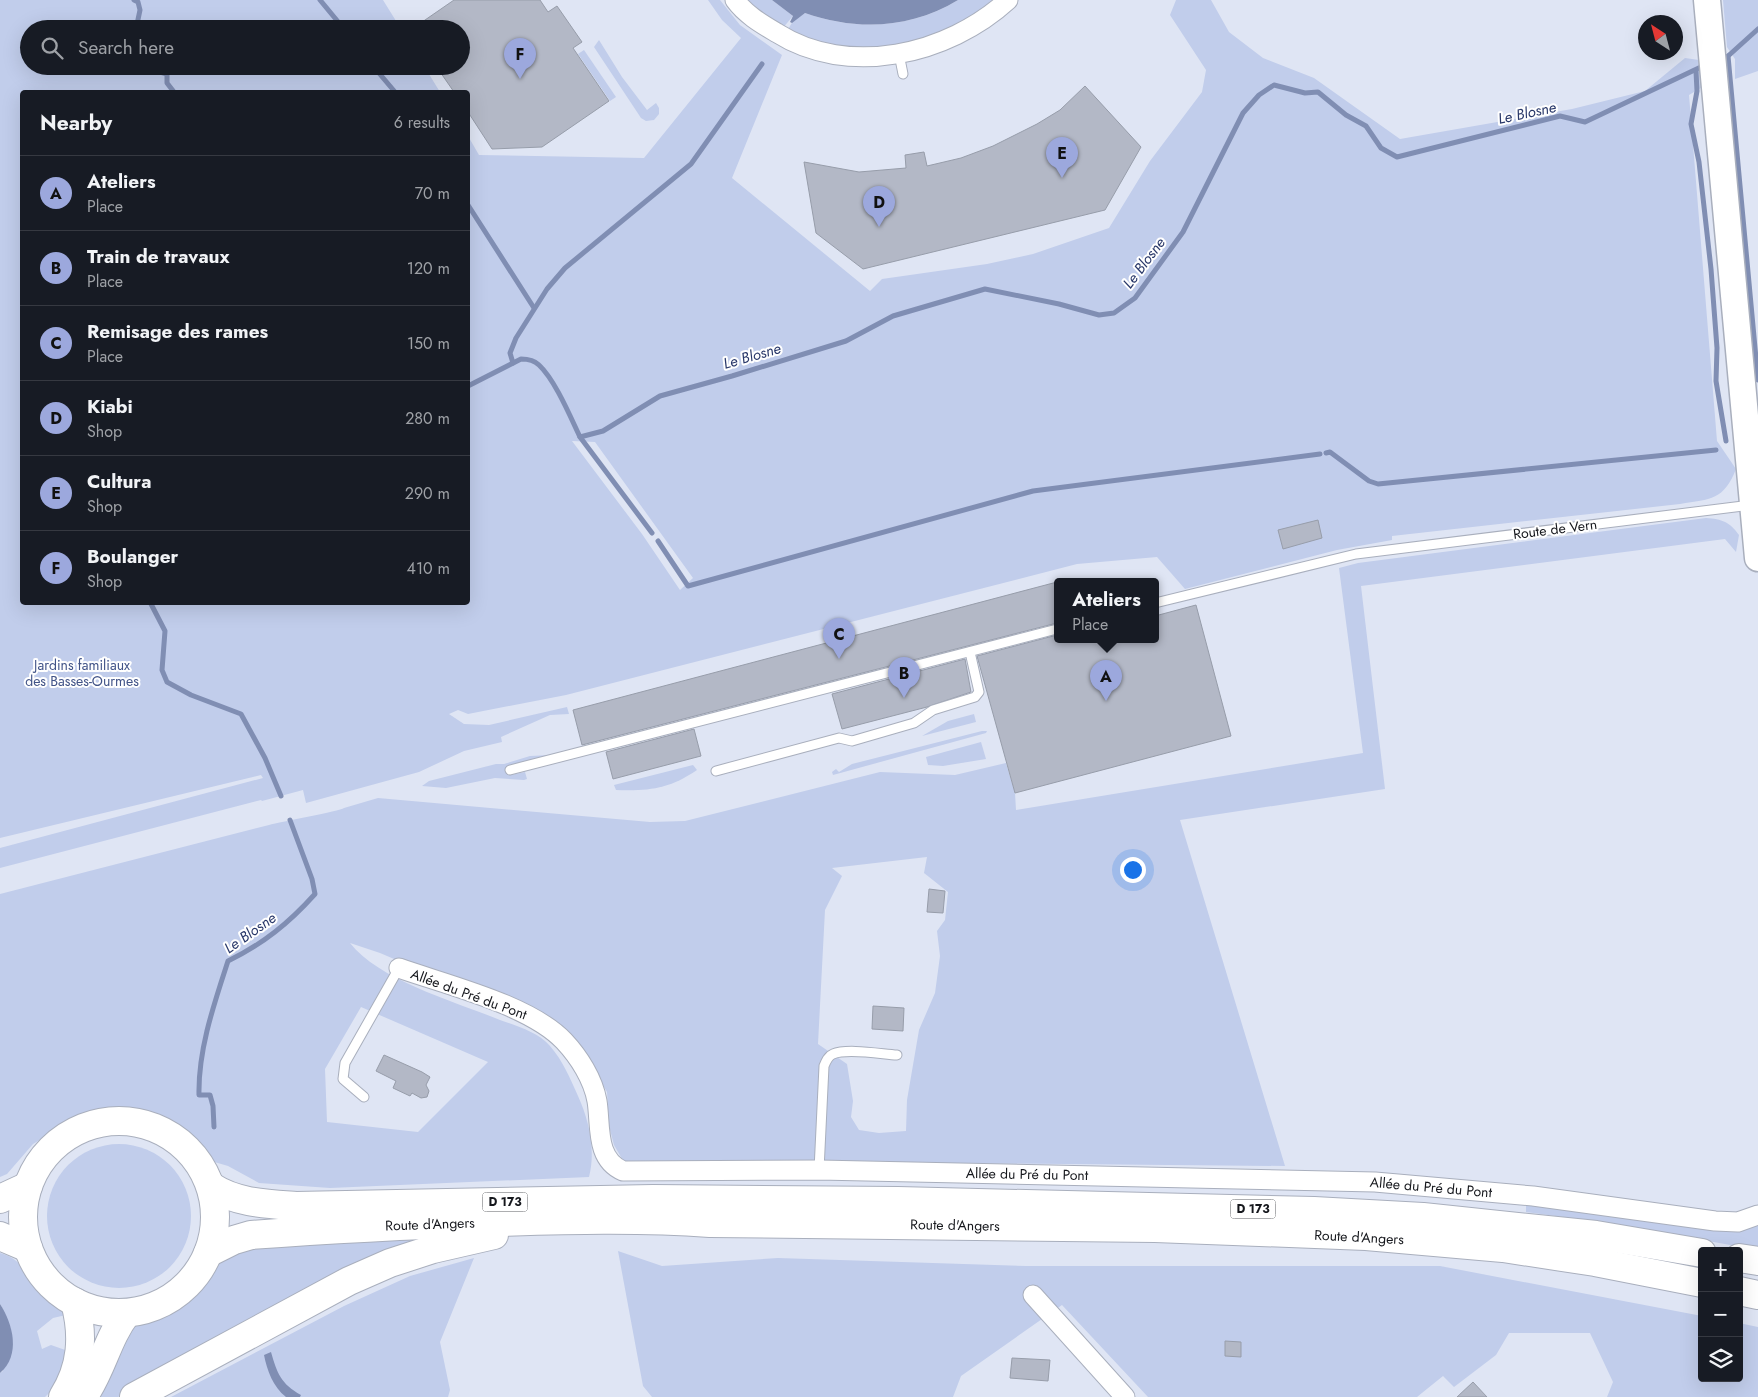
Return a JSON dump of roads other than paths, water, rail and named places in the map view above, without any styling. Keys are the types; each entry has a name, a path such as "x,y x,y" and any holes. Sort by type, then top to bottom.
{"highway":[{"path":"120,1120 140,1122 160,1129 177,1139 196,1158 212,1187 215,1200 215,1228 208,1254 200,1269 176,1295 161,1304 127,1313 100,1311 75,1302 46,1280 28,1248 23,1228 23,1214 28,1186 36,1167 48,1151 63,1138 94,1124 120,1120"},
{"path":"0,1199 28,1186"},
{"name":"Route d'Angers","path":"212,1187 219,1192 244,1200 296,1206 653,1199 1150,1205 1365,1212 1596,1236 1698,1252"},
{"name":"Route d'Angers","path":"208,1254 234,1240 250,1235 373,1226 650,1219 710,1224 1145,1228 1366,1236 1503,1248 1595,1262 1698,1282"},
{"path":"134,1397 349,1281 390,1263 433,1249 497,1235 674,1231 710,1224"},
{"path":"0,1236 28,1248"},
{"path":"1743,1259 1758,1261"},
{"path":"1743,1292 1758,1295"},
{"path":"63,1397 74,1375 80,1351 82,1334 75,1302"},
{"path":"83,1397 101,1367 116,1328 127,1313"}],"street":[{"path":"735,0 748,14 786,40 841,56 899,54 924,48 950,38 979,22 1008,0"},
{"path":"1708,0 1758,558"},
{"name":"Allée du Pré du Pont","path":"399,968 505,1005 539,1020 552,1030 577,1056 587,1074 597,1100 600,1141 604,1152 616,1169 623,1171 819,1170 1375,1182 1533,1196 1715,1221 1738,1222 1758,1215"},
{"path":"1033,1295 1125,1397"}],"lane":[{"path":"899,54 903,74"},
{"name":"Route de Vern","path":"1159,602 1356,554 1754,505"},
{"path":"510,770 1054,630"},
{"path":"716,771 839,738 852,741 914,723 933,710 975,697 980,692 970,652"},
{"path":"364,1097 343,1079 345,1063 399,968"},
{"path":"819,1170 824,1066 827,1059 833,1054 843,1052 897,1056"}],"waterway":[{"path":"134,0 138,2 140,10 138,20"},
{"path":"320,0 337,20"},
{"name":"Le Blosne","path":"1727,57 1758,29"},
{"path":"1728,56 1758,380"},
{"path":"513,363 510,353 516,338 547,289 565,268 691,164 762,64"},
{"name":"Le Blosne","path":"470,385 521,359 533,361 539,365 551,380 580,437 603,431 660,396 846,341 893,316 985,289 1059,304 1099,315 1114,313 1135,298 1183,232 1243,113 1259,95 1274,85 1305,93 1318,92 1346,115 1366,126 1381,148 1397,157 1560,116 1585,122 1703,66"},
{"path":"1696,71 1697,91 1691,124 1699,162 1711,269 1717,348 1716,381 1726,441"},
{"path":"167,75 167,83 172,90"},
{"path":"381,75 393,90"},
{"path":"470,208 534,308"},
{"path":"580,437 652,533"},
{"path":"1326,453 1330,452 1369,481 1378,484 1716,450"},
{"path":"658,541 688,586 1033,491 1320,454"},
{"name":"Le Blosne","path":"152,605 165,631 162,670 167,682 191,695 241,714 265,758 281,796"},
{"name":"Le Blosne","path":"214,1127 213,1106 210,1095 199,1095 199,1078 208,1027 228,961 275,932 315,894 312,879 290,820"}],"place":[{"name":"Boulanger","path":"520,79"},
{"name":"Cultura","path":"1062,178"},
{"name":"Kiabi","path":"879,227"},
{"name":"Remisage des rames","path":"839,659"},
{"name":"Train de travaux","path":"904,698"},
{"name":"Ateliers","path":"1106,701"}],"park label":[{"name":"Jardins familiaux des Basses-Ourmes","path":"82,674"}]}
